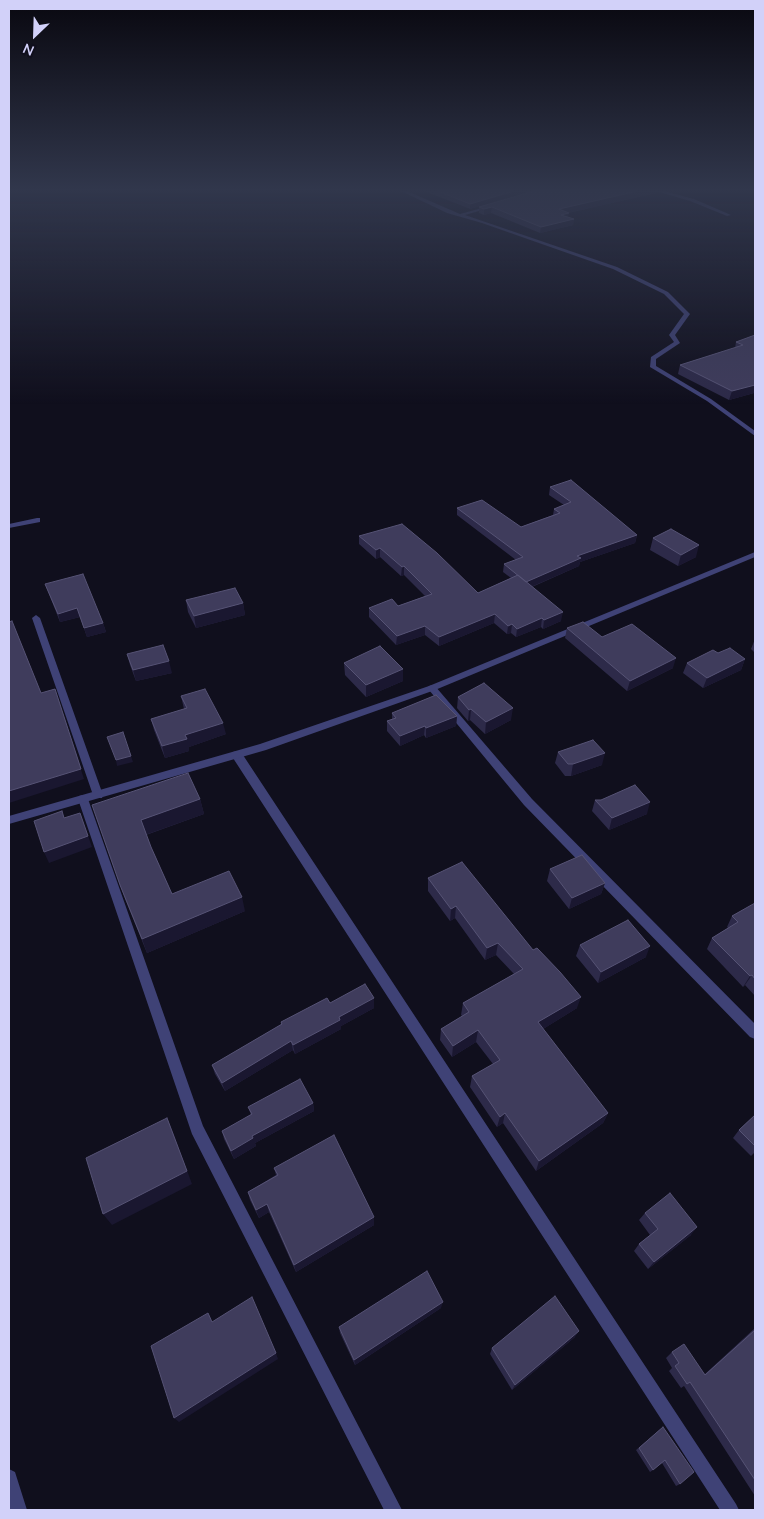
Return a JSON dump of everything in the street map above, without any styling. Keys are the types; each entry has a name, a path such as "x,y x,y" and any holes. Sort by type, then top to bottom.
{"street":[{"path":"598,262 615,268 666,293 684,309 687,314 672,335 677,343 653,358 653,367 709,400 755,434"},
{"path":"9,526 37,520"},
{"path":"9,820 237,755 432,688 755,554"},
{"path":"36,618 98,795"},
{"path":"432,688 528,802 755,1033"},
{"path":"237,755 730,1510"},
{"path":"82,799 197,1129 393,1510"},
{"path":"9,1478 18,1510"}],"building":[{"path":"755,335 755,385 732,391 680,365 743,345 736,342"},
{"path":"571,480 637,535 577,556 581,558 526,582 504,564 523,557 457,508 482,500 521,527 560,513 554,509 571,502 550,487"},
{"path":"402,524 437,553 478,593 518,575 563,612 544,620 542,618 517,629 512,624 508,626 495,614 439,637 425,626 397,636 369,608 392,599 398,606 432,594 404,566 402,567 380,548 376,550 359,536"},
{"path":"671,529 699,545 681,555 653,538"},
{"path":"83,574 103,623 84,628 77,608 58,614 45,584"},
{"path":"235,588 243,603 194,616 186,600"},
{"path":"12,621 41,693 55,689 81,769 9,791 9,622"},
{"path":"583,622 602,637 632,624 676,658 630,681 567,628"},
{"path":"163,645 169,661 133,670 127,654"},
{"path":"380,646 403,669 366,685 344,663"},
{"path":"730,648 745,659 707,678 687,663 713,650 718,653"},
{"path":"484,683 513,708 486,722 471,709 469,710 458,697"},
{"path":"205,689 223,723 185,735 187,739 162,746 151,719 187,708 181,696"},
{"path":"436,695 457,716 400,736 387,721 396,718 392,713"},
{"path":"123,732 131,756 116,760 107,737"},
{"path":"593,740 605,753 568,764 558,752"},
{"path":"188,773 200,799 141,820 151,847 172,894 229,871 242,897 142,939 120,885 92,805"},
{"path":"635,785 650,802 612,818 595,800 601,800"},
{"path":"62,811 64,818 80,813 88,836 44,852 34,821"},
{"path":"582,855 605,883 572,898 550,869"},
{"path":"462,862 533,950 537,948 581,997 538,1022 608,1113 539,1161 505,1113 500,1117 472,1076 500,1060 478,1030 453,1046 441,1029 469,1012 463,1003 523,969 498,943 487,948 456,906 451,909 428,878"},
{"path":"755,903 755,979 712,938 738,922 732,916"},
{"path":"628,920 650,946 601,972 580,945"},
{"path":"365,984 374,998 339,1017 340,1020 293,1045 291,1041 222,1083 212,1065 282,1024 281,1022 327,998 330,1003"},
{"path":"300,1079 313,1103 252,1136 253,1138 231,1151 222,1131 252,1114 248,1107"},
{"path":"755,1115 755,1146 739,1130"},
{"path":"167,1118 187,1171 103,1214 86,1158"},
{"path":"334,1135 374,1217 294,1265 267,1204 256,1210 248,1192 278,1175 274,1168"},
{"path":"670,1193 697,1227 654,1262 639,1244 658,1229 645,1213"},
{"path":"427,1271 443,1302 354,1360 339,1327"},
{"path":"555,1296 579,1331 515,1385 492,1348"},
{"path":"252,1297 276,1353 174,1418 151,1346 208,1313 212,1322"},
{"path":"755,1330 755,1480 690,1382 687,1384 675,1366 679,1363 672,1352 684,1344 705,1375"},
{"path":"663,1427 694,1472 680,1484 665,1460 653,1470 639,1448"}]}
